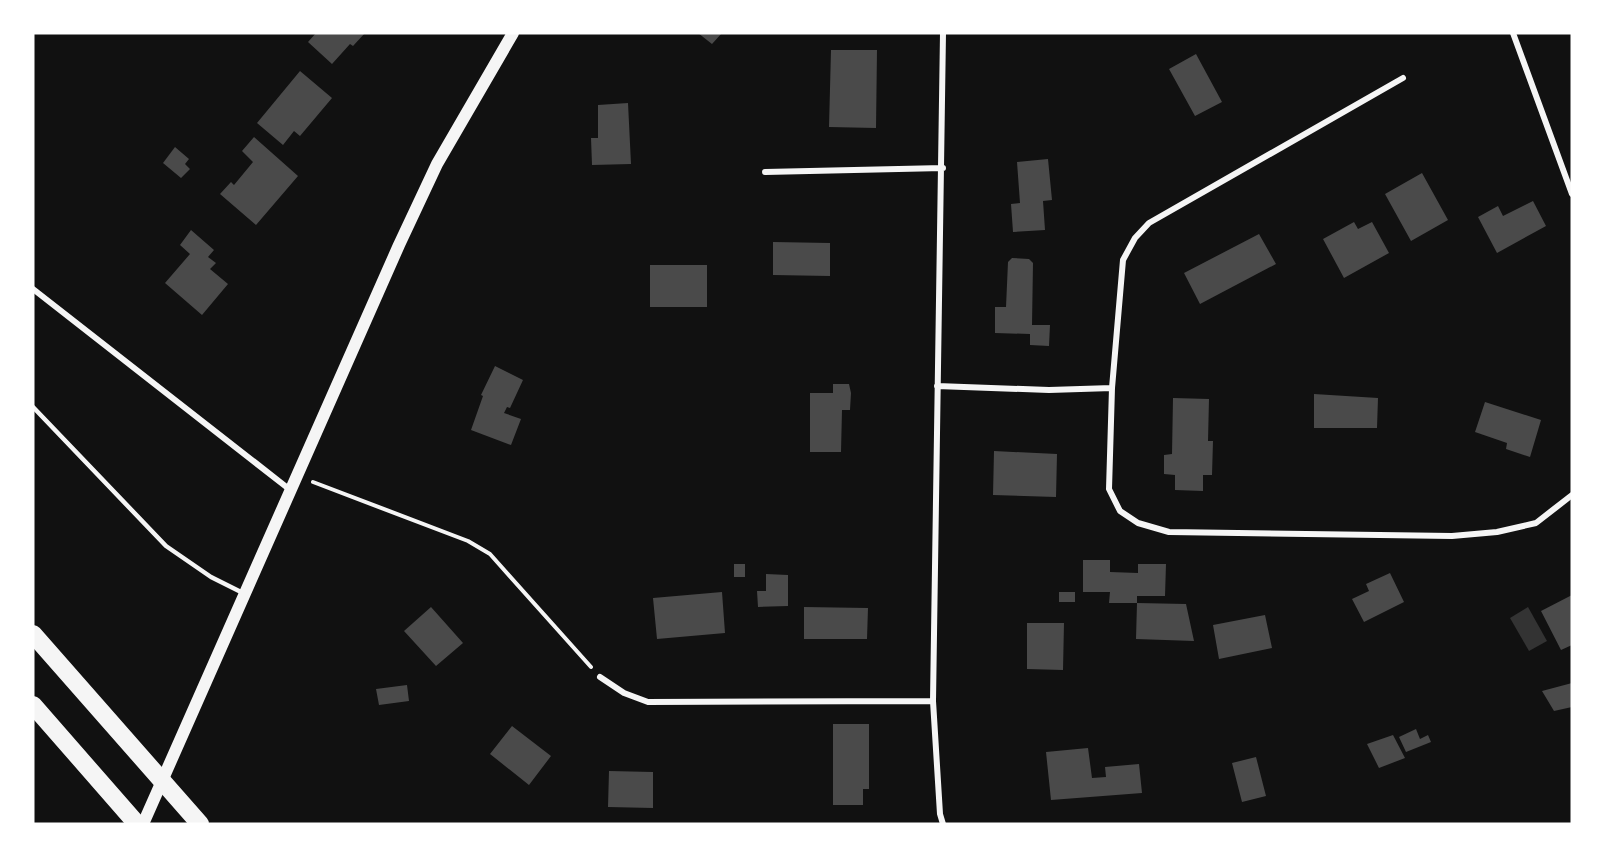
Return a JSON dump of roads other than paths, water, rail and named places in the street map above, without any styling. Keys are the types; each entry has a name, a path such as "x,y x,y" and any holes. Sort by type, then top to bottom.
{"highway":[{"path":"33,634 201,824"},
{"path":"33,705 137,824"}],"main road":[{"path":"143,824 289,489 437,164 513,33"}],"street":[{"path":"943,33 943,168 937,386 933,701 940,814 943,824"},
{"path":"1513,33 1572,194"},
{"path":"1403,78 1149,223 1135,238 1123,260 1112,388 1109,489 1120,511 1138,523 1169,532 1452,536 1497,532 1536,523 1572,495"},
{"path":"765,172 943,168"},
{"path":"33,289 289,489"},
{"path":"937,386 1050,390 1112,388"},
{"path":"600,677 624,693 648,702 933,701"}],"lane":[{"path":"33,407 166,546 211,577 245,594"}]}
